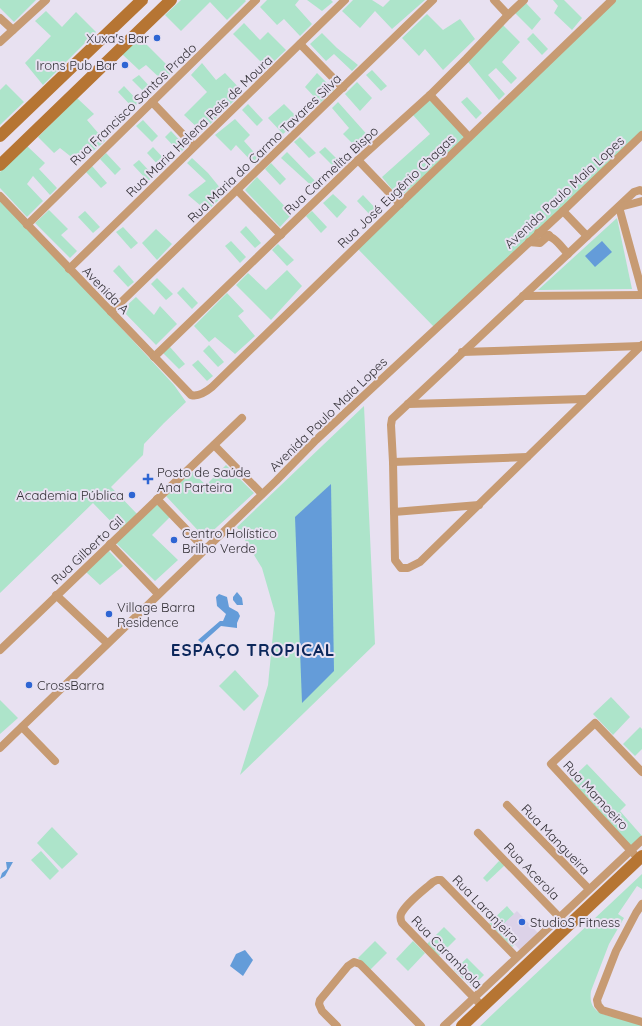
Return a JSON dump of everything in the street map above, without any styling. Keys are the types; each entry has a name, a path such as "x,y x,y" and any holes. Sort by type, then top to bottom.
{"street":[{"path":"0,42 46,0"},
{"path":"0,136 142,0"},
{"path":"0,165 171,0"},
{"name":"Rua Francisco Santos Prado","path":"27,225 256,0"},
{"name":"Rua Maria Helena Reis de Moura","path":"69,269 345,0"},
{"name":"Rua Maria do Carmo Tavares Silva","path":"111,312 433,0"},
{"path":"494,0 508,14"},
{"name":"Rua Carmelita Bispo","path":"154,357 358,160 430,95 508,14 524,0"},
{"name":"Rua José Eugênio Chagas","path":"196,397 212,387 612,0"},
{"path":"0,18 13,30"},
{"path":"300,44 343,88"},
{"path":"89,52 103,67"},
{"path":"430,95 469,137"},
{"path":"152,102 194,146"},
{"name":"Avenida Paulo Maia Lopes","path":"1,745 22,727 316,440 563,211 642,135"},
{"path":"358,160 400,204"},
{"path":"237,190 281,234"},
{"path":"642,191 640,190 634,192 392,419 395,560 401,568 408,568 420,562 642,345"},
{"name":"Avenida A","path":"0,196 191,395 196,397"},
{"path":"619,207 642,201"},
{"path":"619,207 642,290"},
{"path":"563,211 587,236"},
{"path":"538,233 553,237 568,254"},
{"path":"529,242 540,242 549,235"},
{"path":"524,296 642,294"},
{"path":"462,352 642,345"},
{"path":"408,404 586,399"},
{"name":"Rua Gilberto Gil","path":"0,650 242,418"},
{"path":"214,445 262,494"},
{"path":"393,462 527,457"},
{"path":"157,499 205,549"},
{"path":"394,512 479,504"},
{"path":"110,544 158,594"},
{"path":"56,595 107,644"},
{"name":"Rua Mamoeiro","path":"637,855 551,764 595,723 642,772"},
{"path":"22,727 55,761"},
{"name":"Rua Mangueira","path":"506,805 589,889"},
{"name":"Rua Acerola","path":"478,833 563,921"},
{"path":"444,1026 516,957 563,921 637,855 642,840"},
{"path":"462,1026 563,921 589,889 637,855"},
{"name":"Rua Laranjeira","path":"437,880 441,880 516,957"},
{"name":"Rua Carambola","path":"437,880 404,909 400,915 400,919 402,923 482,1006"},
{"path":"642,904 616,951 597,1000 598,1005 602,1010 642,1022"},
{"path":"337,1026 322,1011 318,1004 344,971 354,962 360,964 421,1026"}],"shaded area":[{"path":"517,911 538,933 520,950 499,928"}],"green space":[{"path":"0,0 36,0 14,22 0,8"},
{"path":"181,0 246,1 227,20 210,2 181,31 165,15"},
{"path":"267,0 299,0 295,5 312,24 300,36 284,19 277,25 260,7"},
{"path":"307,0 331,0 333,2 322,11"},
{"path":"353,0 372,0 383,7 390,0 425,0 392,29 375,11 360,28 342,11"},
{"path":"553,0 564,0 582,18 572,30 554,13 558,6"},
{"path":"612,0 642,0 642,135 436,329 356,247 461,145 399,198 382,177 430,134 413,115 430,95 469,137"},
{"path":"526,3 541,19 532,30 515,13"},
{"path":"46,11 62,27 76,12 96,32 43,85 25,63 51,36 35,21"},
{"path":"427,14 443,30 460,19 475,39 443,70 425,49 419,56 402,38"},
{"path":"244,23 260,40 268,32 286,50 267,68 233,34"},
{"path":"503,25 520,42 502,62 517,78 511,84 496,68 488,75 505,94 499,100 468,62"},
{"path":"322,33 337,48 358,65 352,71 334,54 326,61 310,44"},
{"path":"533,33 548,49 542,55 527,39"},
{"path":"140,38 173,71 163,81 146,65 139,70 122,54"},
{"path":"202,63 216,80 225,73 243,92 202,132 184,115 207,92 191,75"},
{"path":"372,70 387,86 381,91 366,75"},
{"path":"317,73 334,90 320,103 305,87"},
{"path":"139,75 154,91 148,96 132,80"},
{"path":"357,82 372,98 360,111 345,94"},
{"path":"6,84 24,102 0,125 0,90"},
{"path":"124,86 139,102 133,108 118,92"},
{"path":"467,97 482,113 476,119 461,102"},
{"path":"77,98 94,114 87,120 105,141 79,163 60,148 54,153 38,137"},
{"path":"338,102 371,139 359,150 343,134 349,128 332,108"},
{"path":"248,104 263,120 257,126 242,110"},
{"path":"284,104 300,120 283,134 268,118"},
{"path":"235,119 250,135 244,141 261,160 255,165 236,145 231,151 215,135"},
{"path":"143,120 158,136 152,142 136,126"},
{"path":"171,131 186,147 180,153 165,137"},
{"path":"300,137 316,153 309,158 294,142"},
{"path":"27,146 45,163 39,169 57,188 50,195 33,176 27,184 43,201 27,217 0,188 0,172"},
{"path":"153,147 168,163 162,169 147,153"},
{"path":"325,147 341,163 335,168 319,152"},
{"path":"287,152 318,184 315,189 281,158"},
{"path":"106,153 121,169 115,175 100,159"},
{"path":"192,158 208,173 225,194 207,211 188,195 206,181 187,163"},
{"path":"139,160 154,176 148,181 133,165"},
{"path":"271,163 286,179 280,185 265,169"},
{"path":"92,166 107,183 101,188 86,172"},
{"path":"257,177 292,214 280,227 245,190"},
{"path":"333,194 347,207 337,218 323,203"},
{"path":"363,195 378,211 372,217 357,201"},
{"path":"0,197 174,385 186,402 144,444 143,455 111,487 139,516 122,533 93,503 0,593"},
{"path":"49,210 68,229 61,235 77,251 70,258 35,223"},
{"path":"85,211 100,227 93,233 78,217"},
{"path":"312,211 327,227 321,233 306,216"},
{"path":"617,218 632,289 538,290"},
{"path":"246,226 261,243 255,248 240,232"},
{"path":"123,227 138,243 131,249 116,232"},
{"path":"156,229 172,244 157,260 142,243"},
{"path":"231,241 246,257 240,263 225,246"},
{"path":"278,244 294,260 287,266 272,250"},
{"path":"119,265 134,282 128,287 113,271"},
{"path":"287,270 302,286 271,320 236,285 248,273 266,290"},
{"path":"157,278 173,294 166,300 151,284"},
{"path":"183,287 198,303 192,309 177,293"},
{"path":"227,293 244,311 238,316 255,336 235,354 215,337 209,342 194,326"},
{"path":"136,297 154,315 160,306 177,324 156,345 122,310"},
{"path":"209,345 224,362 218,367 203,351"},
{"path":"170,347 185,364 179,369 163,353"},
{"path":"198,360 213,376 207,381 192,365"},
{"path":"364,406 375,644 240,775 268,685 275,613 262,568 237,527"},
{"path":"226,465 254,493 205,538 166,496 192,472 206,485"},
{"path":"157,504 170,517 152,535 178,560 155,581 116,543"},
{"path":"109,551 123,566 100,585 86,572"},
{"path":"235,670 259,696 244,711 219,686"},
{"path":"611,697 630,717 613,735 593,714"},
{"path":"0,700 18,718 0,734"},
{"path":"640,727 642,729 642,749 635,756 623,744"},
{"path":"587,764 626,805 620,811 642,836 631,851 568,782"},
{"path":"52,827 78,854 62,869 37,843"},
{"path":"41,851 59,871 50,880 31,860"},
{"path":"499,861 505,865 487,882 483,878"},
{"path":"642,874 642,889 637,886 618,914 624,918 609,944 591,991 591,998 594,1007 601,1013 611,1017 642,1024 642,1026 480,1026"},
{"path":"507,906 514,914 499,928 515,944 512,947 489,923"},
{"path":"444,927 456,939 439,956 427,944"},
{"path":"375,941 387,953 370,970 358,958"},
{"path":"413,941 425,953 408,971 396,959"},
{"path":"467,958 484,975 472,987 454,970"}],"water":[{"path":"602,241 612,252 595,267 585,256"},
{"path":"331,484 334,671 302,703 295,517"},
{"path":"237,592 242,598 243,605 237,605 233,600 233,597"},
{"path":"219,594 227,597 229,607 238,612 240,616 237,623 237,628 221,626 202,643 198,640 220,621 223,621 226,614 217,606 216,597"},
{"path":"6,862 13,862 5,876 0,879 2,873 7,869"},
{"path":"245,950 253,960 243,976 230,966 236,954"}],"place":[{"name":"Xuxa's Bar","path":"157,38"},
{"name":"Irons Pub Bar","path":"125,65"},
{"name":"Posto de Saúde Ana Parteira","path":"148,479"},
{"name":"Academia Pública","path":"132,495"},
{"name":"Centro Holístico Brilho Verde","path":"174,540"},
{"name":"Village Barra Residence","path":"109,614"},
{"name":"CrossBarra","path":"29,685"},
{"name":"StudioS Fitness","path":"522,922"}],"district":[{"name":"ESPAÇO TROPICAL","path":"253,650"}]}
